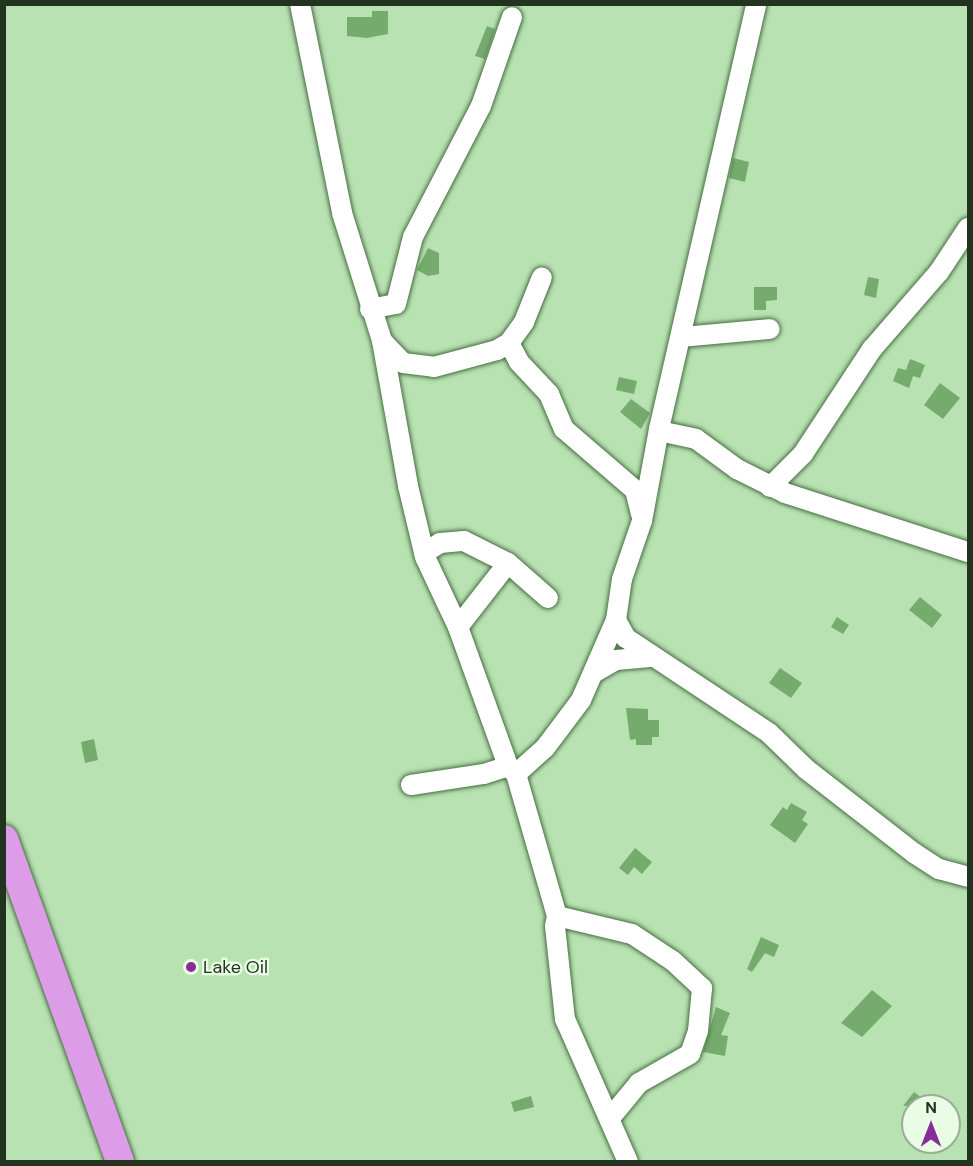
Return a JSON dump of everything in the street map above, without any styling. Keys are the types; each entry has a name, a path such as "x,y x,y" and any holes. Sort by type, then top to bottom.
{"highway":[{"path":"4,839 120,1161"}],"street":[{"path":"300,4 342,213 370,309 382,341 408,486 424,553 458,627 512,770 557,916 555,926 565,1019 611,1117 628,1161"},
{"path":"411,785 512,770 545,748 569,717 595,672 616,620 622,579 642,521 658,431 682,337 756,4"},
{"path":"370,309 396,304 413,237 481,106 512,17"},
{"path":"771,487 803,454 872,349 939,272 969,228"},
{"path":"382,341 403,363 434,368 469,360 509,343 524,322 542,277"},
{"path":"682,337 770,329"},
{"path":"509,343 519,362 549,394 564,429 635,490 642,521"},
{"path":"658,431 696,439 737,469 771,487 969,552"},
{"path":"424,553 440,543 464,541 508,563 548,598"},
{"path":"458,627 508,563"},
{"path":"616,620 626,638 769,733 806,769 914,853 939,869 969,878"},
{"path":"595,672 616,660 653,657"},
{"path":"557,916 632,934 673,961 702,988 698,1031 690,1054 639,1083 611,1117"}],"building":[{"path":"372,11 388,11 388,34 367,38 347,36 347,17 372,17"},
{"path":"487,26 495,29 485,59 475,56"},
{"path":"733,158 749,162 745,182 729,178"},
{"path":"428,248 439,253 439,274 428,276 417,270"},
{"path":"868,277 879,279 876,298 864,295"},
{"path":"754,287 777,287 777,300 766,301 766,310 754,310"},
{"path":"910,359 925,365 920,378 913,376 909,388 893,381 898,368 906,370"},
{"path":"619,377 637,381 634,394 616,390"},
{"path":"940,383 960,398 943,419 924,405"},
{"path":"631,399 650,413 641,429 620,412"},
{"path":"920,597 942,615 932,628 909,610"},
{"path":"837,617 849,625 843,634 831,627"},
{"path":"780,668 802,683 791,698 769,683"},
{"path":"626,708 648,709 648,720 659,720 659,737 652,737 652,745 636,745 636,739 630,740"},
{"path":"94,739 98,760 85,763 81,742"},
{"path":"791,803 807,812 802,820 808,824 795,843 770,825 783,807 787,810"},
{"path":"635,848 652,862 642,874 634,867 628,875 619,868"},
{"path":"761,937 779,945 774,957 765,953 752,972 747,969"},
{"path":"872,990 892,1006 862,1037 841,1023"},
{"path":"716,1007 730,1013 721,1035 728,1036 725,1056 703,1052"},
{"path":"531,1096 534,1107 514,1112 511,1102"}],"place":[{"name":"Lake Oil","path":"191,967"}]}
